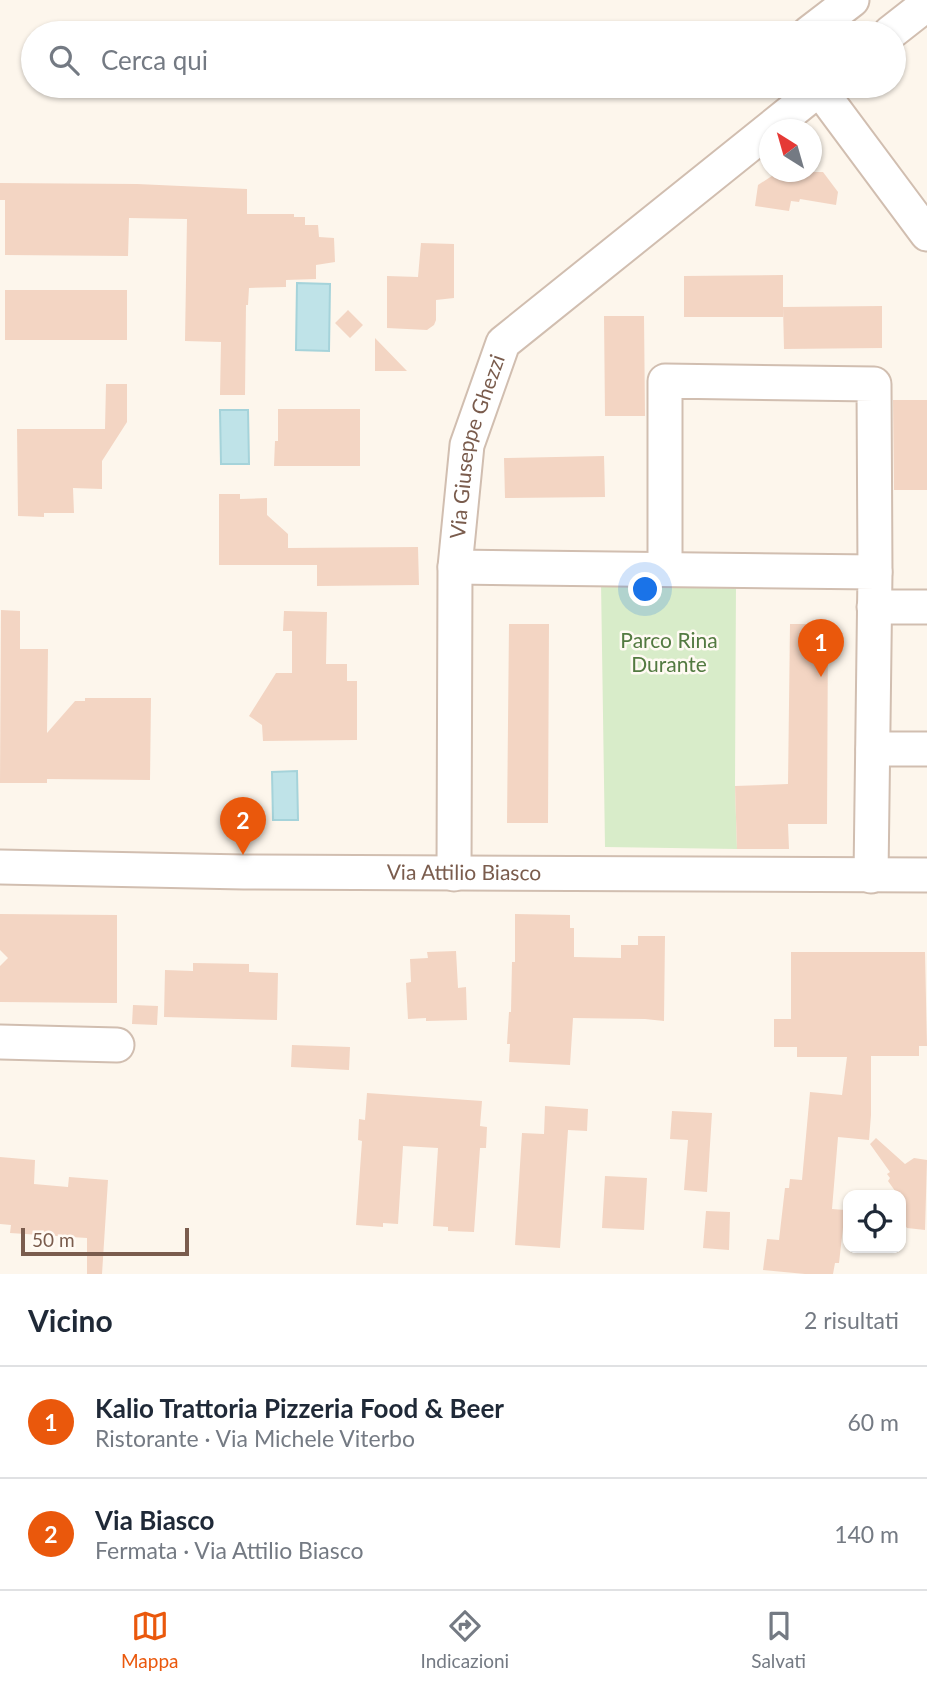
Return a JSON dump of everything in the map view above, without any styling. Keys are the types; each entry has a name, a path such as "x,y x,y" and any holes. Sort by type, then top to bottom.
{"street":[{"path":"825,21 852,0"},
{"path":"905,21 927,4"},
{"name":"Via Giuseppe Ghezzi","path":"454,874 455,567 467,445 503,343 806,98"},
{"path":"828,98 927,234"},
{"path":"664,569 666,381 874,384 875,572 871,876"},
{"path":"455,567 875,572"},
{"path":"874,607 927,607"},
{"path":"873,749 927,750"},
{"name":"Via Attilio Biasco","path":"0,867 230,872 927,876"},
{"path":"0,1042 117,1045"}],"green space":[{"name":"Parco Rina Durante","path":"601,582 736,583 737,849 605,847"}],"water":[{"path":"297,283 330,284 329,351 296,350"},
{"path":"220,410 248,410 249,464 221,464"},
{"path":"297,771 298,820 273,820 272,772"}],"building":[{"path":"823,172 838,192 836,205 800,199 799,202 791,201 789,211 755,206 758,185 763,182 822,182"},
{"path":"0,183 137,184 247,189 247,214 294,214 294,217 305,217 305,225 318,225 319,237 334,238 335,262 316,265 316,279 286,280 286,287 249,288 246,305 245,395 220,395 221,342 185,341 187,219 129,218 128,256 5,255 5,200 0,200"},
{"path":"421,243 454,244 454,298 436,300 436,320 427,330 387,328 387,276 418,277"},
{"path":"783,275 783,317 684,317 684,276"},
{"path":"5,290 127,290 127,340 5,340"},
{"path":"882,306 882,348 784,349 783,307"},
{"path":"348,310 363,325 350,338 335,323"},
{"path":"604,316 644,316 645,416 605,416"},
{"path":"375,338 407,371 375,371"},
{"path":"106,384 127,384 127,422 102,461 102,489 73,488 74,513 44,513 44,517 18,516 17,429 105,429"},
{"path":"893,400 927,400 927,490 894,490"},
{"path":"278,409 360,409 360,466 274,466 275,441 278,441"},
{"path":"604,456 605,497 505,498 504,458"},
{"path":"219,494 240,494 240,499 267,498 267,515 288,534 288,548 418,547 419,585 317,586 317,565 219,565"},
{"path":"1,610 20,611 20,649 48,649 47,733 75,701 85,701 85,698 151,698 150,780 47,779 47,783 0,783"},
{"path":"284,611 327,612 326,664 347,664 347,681 357,681 357,740 263,741 262,725 249,716 276,673 292,673 292,631 283,631"},
{"path":"509,624 549,624 548,823 507,823"},
{"path":"790,624 828,624 827,824 788,824 789,849 737,849 735,786 788,784"},
{"path":"0,914 117,915 117,1003 0,1002 0,966 8,958 0,950"},
{"path":"515,914 570,915 570,928 574,928 574,957 621,958 621,945 638,945 638,936 665,936 664,1021 573,1018 570,1065 509,1062 510,1044 507,1044 512,962 515,962"},
{"path":"456,951 458,988 466,987 467,1020 408,1019 406,983 411,982 410,959 428,958 427,952"},
{"path":"791,952 925,952 927,1046 919,1046 919,1056 871,1056 869,1140 838,1137 832,1209 843,1210 843,1228 839,1263 835,1263 833,1274 763,1270 767,1239 779,1240 785,1188 789,1188 790,1179 802,1180 810,1092 842,1095 847,1057 797,1057 797,1047 774,1047 774,1019 791,1019"},
{"path":"193,963 249,964 249,972 278,973 277,1020 164,1017 165,970 193,971"},
{"path":"133,1005 158,1006 157,1025 132,1024"},
{"path":"292,1045 350,1047 349,1070 291,1067"},
{"path":"367,1093 482,1101 480,1126 487,1127 486,1148 480,1148 474,1232 448,1231 448,1227 433,1226 438,1148 403,1146 398,1224 383,1223 383,1227 356,1225 362,1141 358,1140 359,1119 365,1120"},
{"path":"545,1106 588,1109 587,1131 568,1130 560,1248 515,1245 522,1133 544,1134"},
{"path":"672,1111 712,1113 707,1192 684,1190 688,1140 670,1139"},
{"path":"876,1138 905,1164 914,1158 927,1160 925,1230 906,1227 906,1190 894,1190 888,1181 890,1178 887,1174 890,1172 870,1144"},
{"path":"0,1157 35,1160 34,1184 68,1187 69,1177 108,1180 102,1274 87,1274 87,1238 10,1233 11,1225 0,1224"},
{"path":"605,1176 647,1178 644,1230 602,1228"},
{"path":"706,1211 730,1212 729,1250 703,1248"}],"place":[{"name":"Kalio Trattoria Pizzeria Food & Beer","path":"821,677"},
{"name":"Via Biasco","path":"243,855"}]}
